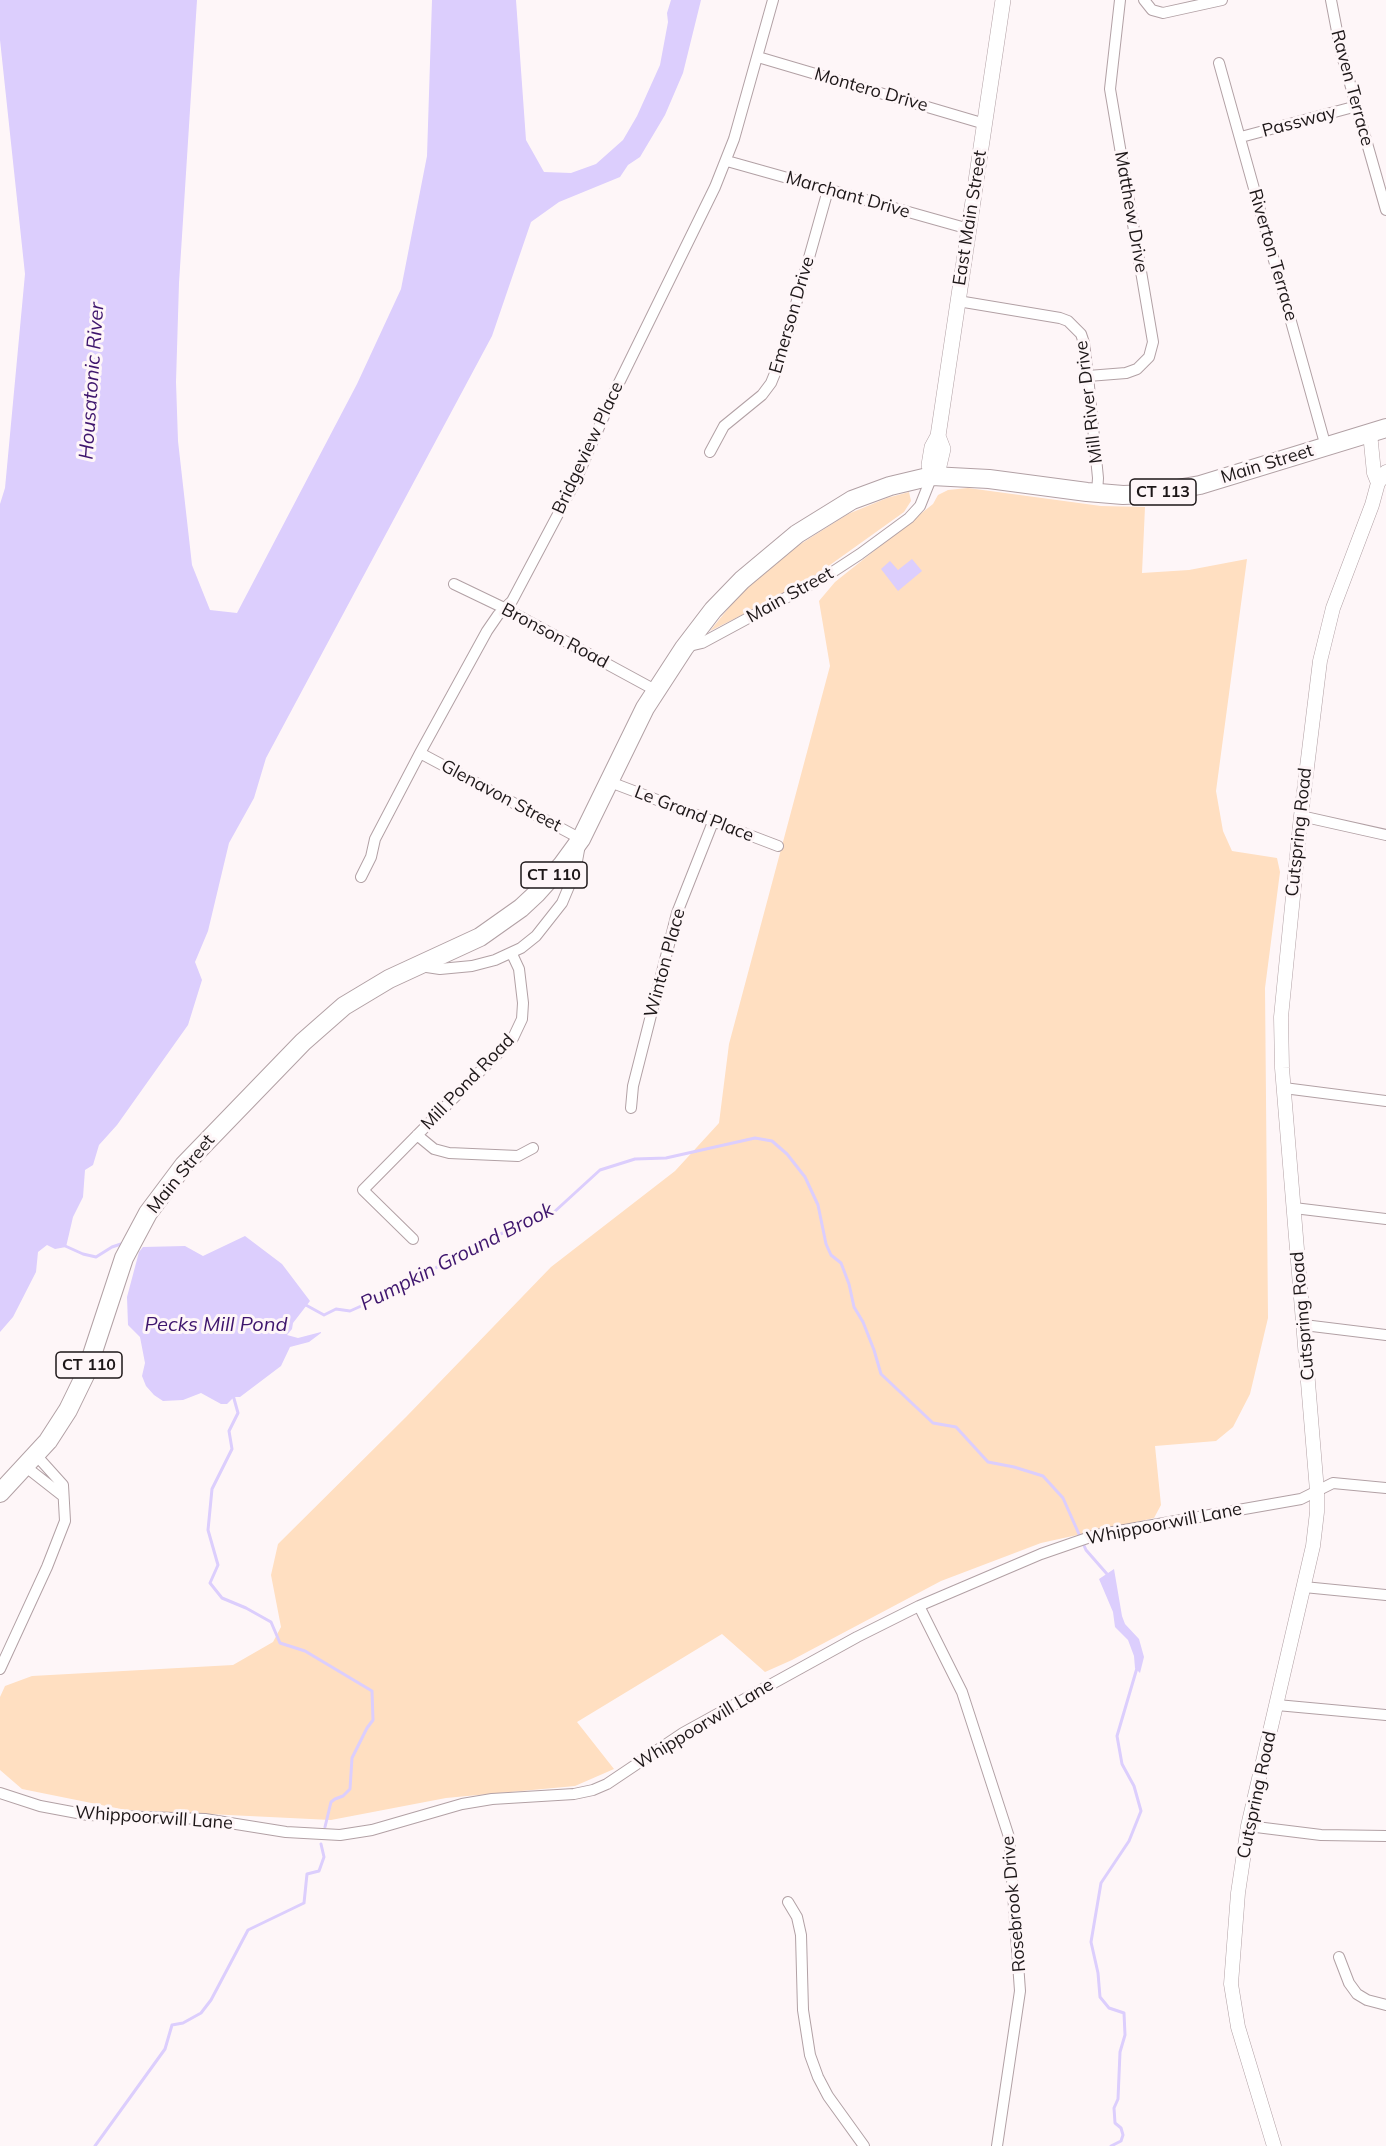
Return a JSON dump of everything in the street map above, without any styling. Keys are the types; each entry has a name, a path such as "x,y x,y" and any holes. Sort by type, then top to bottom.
{"main road":[{"name":"East Main Street","path":"932,476 929,465 938,436 1003,0"},
{"name":"Main Street","path":"31,1461 58,1428 78,1390 129,1248 148,1213 183,1164 329,1017 359,995 480,937 521,908 556,872 581,839 635,726 655,690 684,648 713,610 742,580 797,534 821,517 852,500 908,480 932,476 988,479 1097,493 1148,494 1184,488 1378,431"},
{"name":"CT 110","path":"0,1493 31,1461"}],"street":[{"name":"Bridgeview Place","path":"361,877 371,857 375,839 420,753 487,631 512,601 573,484 614,393 727,160 773,0"},
{"name":"Matthew Drive","path":"1088,376 1126,373 1137,369 1149,357 1153,342 1110,89 1120,0"},
{"path":"1144,0 1152,10 1163,13 1222,0"},
{"name":"Raven Terrace","path":"1331,0 1336,33 1386,210"},
{"name":"Montero Drive","path":"758,57 985,124"},
{"name":"Riverton Terrace","path":"1219,63 1326,447"},
{"name":"Passway","path":"1241,137 1357,106"},
{"name":"Marchant Drive","path":"727,160 969,229"},
{"name":"Emerson Drive","path":"710,452 724,426 768,389 776,374 828,190"},
{"name":"Mill River Drive","path":"958,301 1050,316 1068,321 1081,334 1088,376 1098,478 1097,493"},
{"name":"Cutspring Road","path":"1274,2146 1238,2027 1232,1995 1231,1970 1238,1893 1248,1826 1316,1528 1317,1491 1284,1088 1281,1017 1313,710 1325,639 1333,608 1382,478 1374,473 1378,431"},
{"name":"Main Street","path":"684,648 702,644 828,575 860,554 909,518 920,506 932,476"},
{"name":"Bronson Road","path":"454,584 504,608 655,690"},
{"name":"Glenavon Street","path":"420,753 581,839"},
{"name":"Le Grand Place","path":"610,782 778,846"},
{"path":"1301,816 1386,835"},
{"name":"Winton Place","path":"631,1108 633,1086 677,914 713,822"},
{"name":"Main Street","path":"419,966 440,969 460,968 495,960 512,954 536,936 562,903 572,880 581,839"},
{"name":"Mill Pond Road","path":"412,1239 363,1190 513,1038 520,1025 523,996 519,969 512,954"},
{"path":"1284,1088 1386,1101"},
{"path":"417,1135 434,1149 449,1153 518,1156 533,1148"},
{"path":"1294,1208 1386,1219"},
{"path":"1304,1325 1386,1335"},
{"path":"31,1461 63,1496"},
{"path":"0,1669 60,1535 66,1513 62,1483 31,1461"},
{"name":"Whippoorwill Lane","path":"0,1793 40,1806 88,1815 204,1819 286,1832 331,1835 372,1830 462,1804 492,1798 574,1794 593,1790 607,1784 683,1732 808,1662 919,1606 1008,1567 1068,1544 1096,1535 1301,1499 1333,1483 1386,1488"},
{"path":"1304,1587 1386,1595"},
{"name":"Rosebrook Drive","path":"919,1606 962,1692 1009,1837 1020,1991 997,2146"},
{"path":"1277,1705 1386,1715"},
{"path":"1248,1826 1321,1835 1386,1836"},
{"path":"788,1902 797,1917 801,1935 803,2010 810,2055 828,2096 864,2146"},
{"path":"1339,1957 1349,1983 1357,1994 1367,2000 1386,2004"}],"shaded area":[{"path":"968,488 1101,506 1145,507 1142,573 1189,570 1247,559 1216,791 1223,831 1232,851 1277,858 1280,872 1265,988 1268,1318 1250,1394 1233,1427 1216,1441 1155,1446 1161,1505 1154,1518 1041,1543 941,1581 765,1672 722,1634 577,1722 614,1769 575,1786 446,1798 331,1820 126,1810 22,1789 0,1770 0,1697 5,1686 32,1676 233,1665 273,1642 281,1627 271,1575 278,1544 406,1417 551,1267 675,1171 719,1123 729,1044 830,666 819,601 835,582 933,504 938,495 948,490"},
{"path":"909,492 911,501 904,512 802,585 710,631 743,590 788,552 848,514 887,498"}],"water":[{"name":"Housatonic River","path":"0,0 197,0 179,283 176,382 178,441 192,565 210,610 237,613 357,384 401,289 427,156 432,0 516,0 526,140 544,172 571,173 596,164 623,140 637,116 660,65 671,0 701,0 683,73 665,115 640,157 628,165 620,177 559,202 531,222 492,336 266,758 254,798 229,843 208,931 195,962 202,980 188,1025 117,1125 99,1145 93,1165 85,1170 83,1197 73,1217 66,1247 55,1249 47,1245 38,1252 36,1272 13,1317 0,1332 0,504 5,488 25,274 0,40"},
{"path":"912,559 922,571 898,591 881,569 890,561 898,570"},
{"name":"Pecks Mill Pond","path":"245,1236 282,1264 310,1301 287,1335 298,1338 321,1333 309,1342 290,1347 281,1366 227,1404 221,1404 201,1393 183,1400 163,1401 146,1386 142,1376 145,1363 140,1337 128,1325 127,1297 139,1252 143,1247 185,1246 203,1256"},
{"path":"1114,1569 1122,1616 1125,1624 1139,1639 1144,1657 1140,1673 1135,1668 1134,1656 1128,1640 1115,1627 1113,1612 1099,1579"}],"waterway":[{"name":"Pumpkin Ground Brook","path":"304,1304 324,1315 336,1309 350,1311 395,1291 470,1246 553,1213 600,1170 635,1159 666,1158 755,1138 772,1141 787,1154 805,1177 818,1205 826,1244 831,1255 841,1263 854,1307 863,1322 881,1374 933,1423 956,1427 988,1462 1043,1476 1063,1498 1086,1550 1107,1574 1107,1578"},
{"path":"63,1245 96,1257 112,1247 125,1245"},
{"path":"233,1395 238,1413 229,1431 232,1449 212,1489 208,1530 218,1565 210,1583 222,1598 271,1622 280,1643 305,1651 372,1691 373,1720 352,1758 350,1789 343,1796 331,1802 325,1827"},
{"name":"Pumpkin Ground Brook","path":"1111,2146 1121,2141 1123,2135 1121,2128 1115,2123 1114,2108 1118,2099 1120,2052 1125,2035 1124,2013 1109,2008 1100,1997 1098,1973 1091,1942 1101,1883 1129,1841 1141,1811 1134,1786 1122,1764 1117,1736 1137,1668"},
{"path":"95,2146 165,2049 172,2025 183,2023 201,2013 211,2000 248,1930 304,1903 307,1874 319,1871 324,1857 321,1844"}]}
